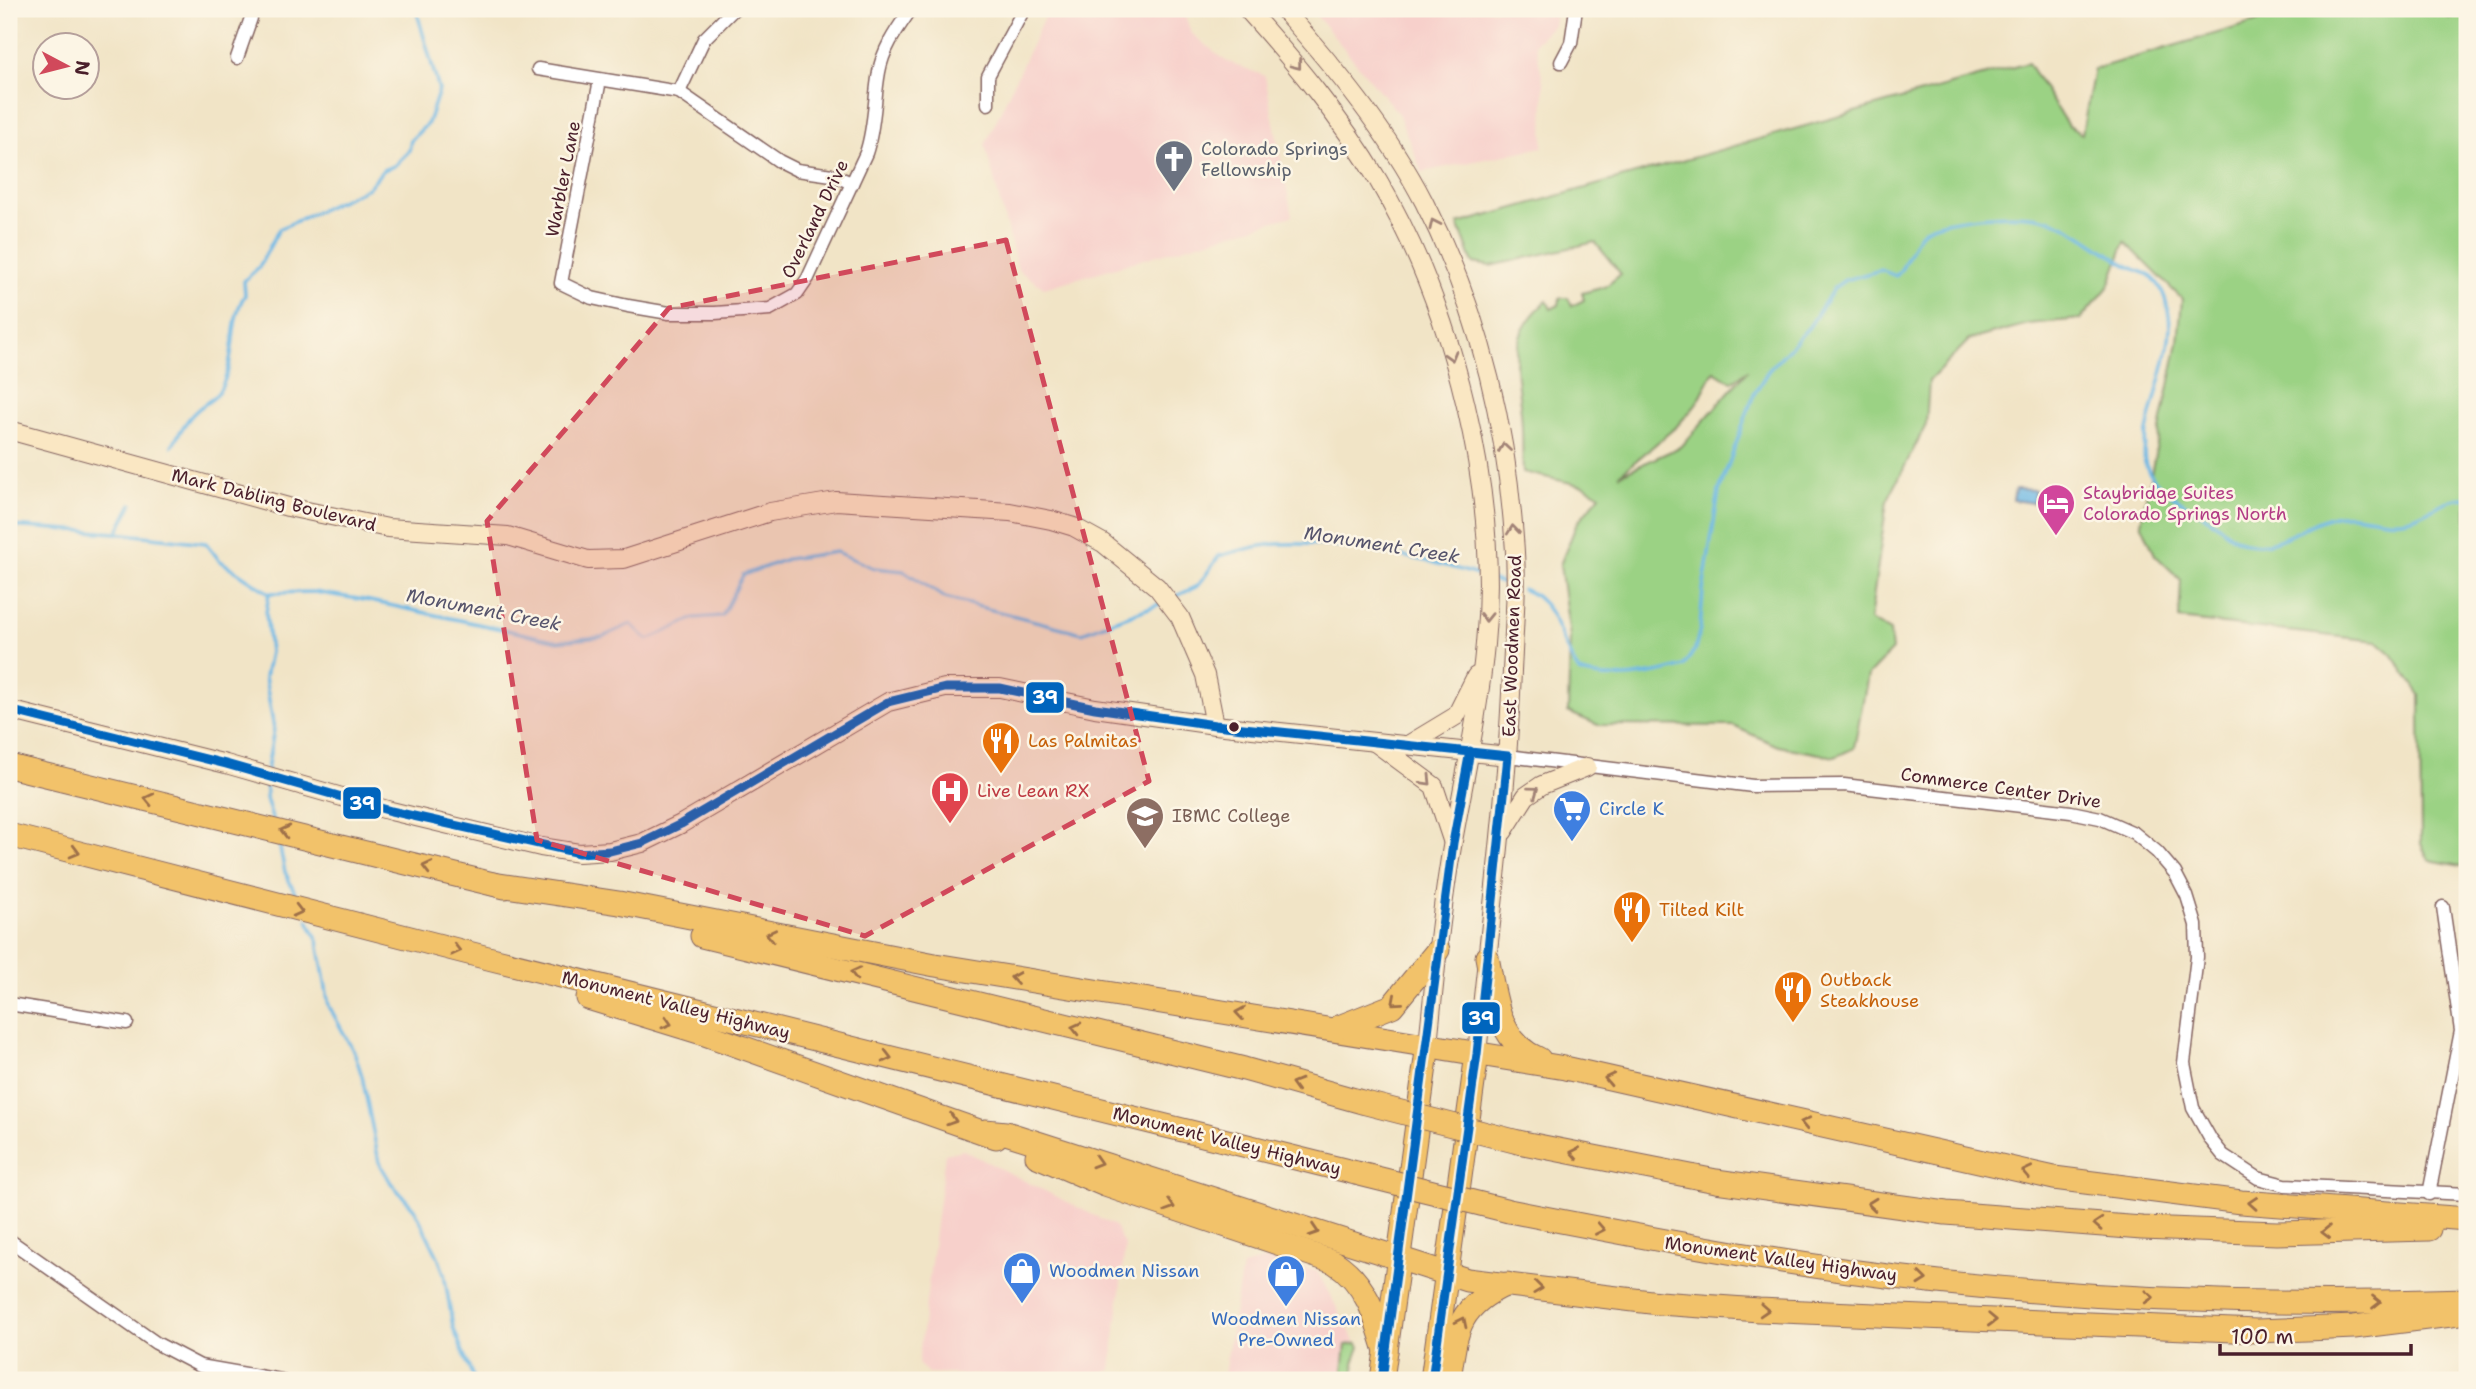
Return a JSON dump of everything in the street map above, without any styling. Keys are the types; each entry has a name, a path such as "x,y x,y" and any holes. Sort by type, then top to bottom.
{"highway":[{"path":"9,766 215,814 1244,1069 1518,1142 1716,1181 1947,1213 2142,1228 2277,1233 2467,1228"},
{"name":"Monument Valley Highway","path":"9,835 232,894 1509,1211 1748,1256 1981,1285 2188,1299 2297,1302 2467,1300"},
{"path":"493,884 619,903 935,965 1335,1028 1564,1069 2054,1178 2241,1202 2467,1219"},
{"path":"1335,1028 1369,1018 1392,1006 1438,950"},
{"path":"1487,957 1506,1034 1528,1055 1564,1069"},
{"path":"488,958 587,997 985,1131 1105,1185 1334,1262 1347,1271 1362,1290 1387,1351"},
{"name":"East Woodmen Road","path":"1382,1380 1428,1044"},
{"name":"East Woodmen Road","path":"1432,1380 1477,1054"},
{"path":"985,1131 1019,1137 1467,1280 1659,1303 1759,1310 2257,1331 2354,1327 2467,1313"},
{"path":"1449,1380 1455,1338 1462,1318 1481,1297 1507,1284"}],"street":[{"path":"237,58 251,18 250,9"},
{"path":"679,92 704,39 734,9"},
{"name":"Overland Drive","path":"561,284 592,298 669,313 770,309 791,298 808,278 872,136 882,61 892,36 911,9"},
{"path":"988,104 988,76 1024,9"},
{"name":"East Woodmen Road","path":"1247,9 1326,101 1396,214 1429,291 1459,383 1478,475 1486,561 1485,645 1470,751 1452,843 1428,1044"},
{"name":"East Woodmen Road","path":"1283,9 1322,55 1387,143 1423,200 1461,286 1488,372 1503,442 1514,539 1512,671 1508,756 1477,1054"},
{"path":"1561,62 1572,43 1576,9"},
{"path":"538,69 679,92 779,161 797,170 832,175 852,183"},
{"name":"Warbler Lane","path":"561,284 600,80"},
{"name":"Mark Dabling Boulevard","path":"9,430 288,507 388,528 508,536 588,560 624,559 770,512 836,501 1010,512 1074,527 1130,562 1157,587 1180,617 1205,675 1215,725"},
{"path":"1408,744 1456,716 1481,667"},
{"path":"9,710 226,764 391,811 541,847 579,853 610,851 642,843 681,824 888,702 945,688 1000,688 1096,708 1215,725 1508,756"},
{"path":"1373,741 1434,786 1452,843"},
{"name":"Commerce Center Drive","path":"1508,756 1754,786 1844,785 2071,812 2122,827 2144,840 2167,863 2182,885 2192,910 2196,925 2197,957 2184,1063 2193,1108 2211,1140 2236,1165 2271,1182 2429,1194 2467,1194"},
{"path":"1499,838 1526,796 1542,785 1587,767"},
{"path":"2429,1194 2461,1031 2443,907"},
{"path":"9,1004 127,1023"},
{"path":"9,1240 167,1349 201,1366 281,1380"}],"highlighted area":[{"path":"1006,240 1149,781 865,936 537,840 487,521 669,308"}],"shaded area":[{"path":"1048,9 1183,9 1191,33 1226,61 1265,76 1292,216 1044,288 1018,270 985,145"},
{"path":"1311,9 1557,9 1554,24 1535,43 1544,85 1543,147 1422,172 1398,113"},
{"name":"Woodmen Nissan","path":"963,1150 1115,1226 1125,1247 1111,1371 1057,1379 928,1373 918,1364 945,1154"},
{"name":"Woodmen Nissan Pre-Owned","path":"1265,1259 1317,1271 1357,1345 1344,1356 1340,1380 1223,1380 1242,1267"}],"green space":[{"path":"2300,9 2442,9 2449,18 2467,10 2467,867 2429,860 2421,844 2420,695 2392,654 2377,641 2179,619 2181,580 2155,555 2141,523 2178,342 2182,299 2125,242 2109,286 2081,319 2028,324 1969,340 1929,381 1926,425 1887,501 1870,620 1890,631 1892,650 1868,675 1854,748 1835,757 1778,746 1733,726 1598,725 1568,712 1570,637 1560,565 1577,523 1600,495 1584,486 1523,472 1517,352 1525,326 1547,301 1551,309 1559,305 1560,298 1568,298 1572,306 1584,300 1582,293 1605,287 1621,274 1595,242 1491,266 1473,263 1458,224 2028,63 2068,126 2082,134 2094,69","holes":["1748,370 1682,446 1619,475 1677,426 1696,405 1714,371 1732,382"]},
{"path":"1357,1343 1360,1347 1354,1363 1356,1380 1342,1380 1346,1345"}],"water":[{"path":"2015,489 2035,490 2033,503 2013,500"}],"waterway":[{"path":"172,446 184,425 198,409 215,397 222,387 228,369 237,314 245,295 244,281 259,267 279,229 368,188 383,170 394,166 409,151 411,140 428,123 439,90 416,9"},
{"name":"Monument Creek","path":"1522,589 1534,595 1551,613 1579,672 1617,677 1684,666 1695,649 1700,629 1703,590 1719,491 1754,394 1768,371 1809,327 1834,288 1845,280 1881,270 1896,276 1915,241 1925,230 1956,220 1987,216 2031,216 2054,222 2078,233 2123,263 2149,275 2156,282 2167,306 2170,333 2146,437 2146,466 2151,476 2167,492 2234,537 2253,544 2265,544 2330,517 2349,515 2388,520 2408,519 2451,500 2467,498"},
{"path":"117,533 132,504"},
{"name":"Monument Creek","path":"9,526 117,533 206,543 219,560 269,593 314,592 365,600 558,641 602,637 631,624 648,640 695,618 722,616 743,575 787,559 836,552 874,568 904,571 945,598 1082,633 1162,603"},
{"name":"Monument Creek","path":"1172,598 1198,586 1219,556 1278,544 1327,545 1381,552 1481,576"},
{"name":"Monument Creek","path":"1492,580 1511,586"},
{"path":"267,770 274,729 265,677 270,652 266,613 269,593"},
{"path":"266,782 266,798 273,822"},
{"path":"278,839 285,872 299,901"},
{"path":"308,920 318,941 329,1006 355,1054 362,1076 379,1162 391,1183 415,1210 438,1257 444,1273 453,1327 474,1380"}],"transit line":[{"name":"39","path":"9,710 226,764 391,811 579,853 610,851 642,843 681,824 888,702 945,688 1000,688 1095,708 1215,725 1508,756 1477,1054 1432,1380"},
{"name":"39","path":"1382,1380 1453,843 1470,751"}],"place":[{"name":"Colorado Springs Fellowship","path":"1174,193"},
{"name":"Staybridge Suites Colorado Springs North","path":"2056,537"},
{"name":"Las Palmitas","path":"1001,775"},
{"name":"Live Lean RX","path":"950,825"},
{"name":"Circle K","path":"1572,843"},
{"name":"IBMC College","path":"1145,850"},
{"name":"Tilted Kilt","path":"1632,944"},
{"name":"Outback Steakhouse","path":"1793,1024"},
{"name":"Woodmen Nissan","path":"1022,1305"},
{"name":"Woodmen Nissan Pre-Owned","path":"1286,1308"}]}
